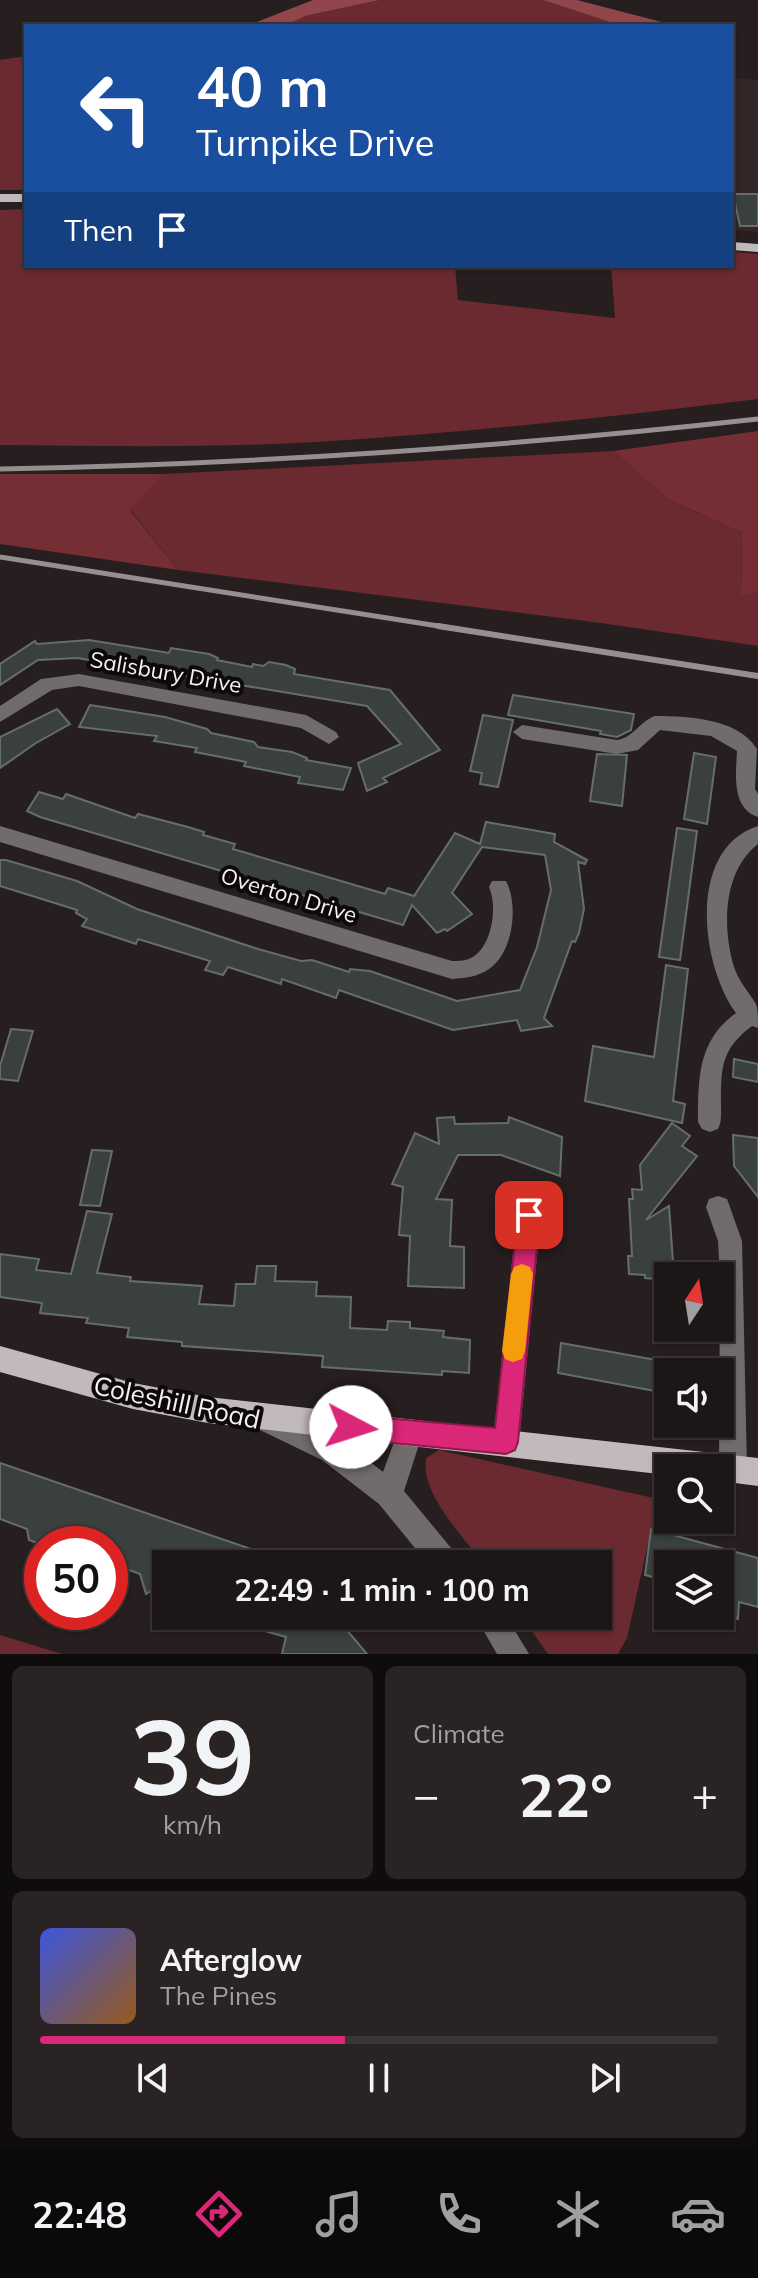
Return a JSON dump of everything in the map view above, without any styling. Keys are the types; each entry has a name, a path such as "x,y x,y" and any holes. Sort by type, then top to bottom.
{"main road":[{"path":"0,198 24,198"},
{"path":"734,246 758,248"},
{"name":"Coleshill Road","path":"0,1359 133,1396 262,1418"},
{"path":"262,1418 745,1470"}],"street":[{"name":"Salisbury Drive","path":"0,715 48,684 79,680 306,722 329,737"},
{"path":"522,732 617,747 631,745 655,723 724,733 739,739 747,749 745,790 758,809"},
{"name":"Overton Drive","path":"0,834 452,970 475,967 494,951 505,910 505,898 499,887"},
{"path":"710,1122 710,1082 724,1036 755,1016 732,992 720,961 717,922 723,877 731,858 758,834"},
{"path":"718,1207 730,1241 745,1470"},
{"path":"506,1442 529,1215 512,1212"},
{"name":"Coleshill Road","path":"262,1418 332,1450 389,1494 435,1550"},
{"path":"389,1494 410,1432"},
{"path":"498,1630 514,1654"}],"shaded area":[{"path":"313,0 380,0 305,16 289,24 251,24"},
{"path":"380,0 543,0 616,24 289,24 305,16"},
{"path":"543,0 577,0 669,24 616,24"},
{"path":"24,56 24,190 0,190 0,60"},
{"path":"734,78 758,80 758,232 734,230"},
{"path":"24,209 24,268 455,268 458,300 615,318 611,268 734,268 734,252 758,254 758,399 537,424 316,442 198,446 0,445 0,210"},
{"path":"758,431 758,592 741,595 742,533 668,499 613,451"},
{"path":"613,451 668,499 742,533 741,594 758,592 758,646 601,623 178,570 130,509 164,474"},
{"path":"0,474 164,474 130,510 178,570 0,544"},
{"path":"439,1450 654,1498 654,1517 627,1638 618,1654 548,1654 531,1630 612,1630 612,1550 472,1550 436,1500 426,1472 426,1458"},
{"path":"0,1635 62,1654 0,1654"}],"building":[{"path":"734,194 758,194 758,226 740,226"},
{"path":"89,640 169,653 171,648 209,654 217,660 252,667 253,664 263,666 269,662 295,669 294,674 390,690 440,750 383,778 387,782 367,791 358,763 401,744 367,706 77,658 38,660 0,685 0,664 35,641 37,644"},
{"path":"513,695 634,714 631,730 617,737 600,734 601,731 508,715"},
{"path":"90,705 165,717 207,729 211,733 254,742 258,747 292,752 306,760 351,768 343,790 298,783 300,777 244,766 246,762 195,752 197,748 154,741 157,736 79,727"},
{"path":"57,709 70,724 0,768 0,737"},
{"path":"483,715 513,720 498,787 480,784 482,773 470,771"},
{"path":"694,753 716,757 707,824 684,819"},
{"path":"597,754 627,755 622,806 590,801"},
{"path":"39,792 63,799 66,794 135,818 138,814 188,827 204,832 203,835 235,844 233,849 385,894 388,888 414,896 455,833 480,844 486,822 555,834 554,842 587,860 585,864 578,862 584,909 579,933 575,942 572,941 544,1018 552,1026 521,1031 517,1020 453,1030 339,990 336,998 282,979 281,984 228,967 223,975 205,970 210,961 138,939 136,944 82,926 87,919 76,913 77,910 0,886 0,860 6,860 77,881 137,909 258,949 301,961 312,960 349,972 350,969 370,971 457,1001 520,990 537,947 551,890 545,855 482,847 452,893 472,914 447,931 437,933 412,905 403,925 40,817 27,811"},
{"path":"677,828 697,831 680,960 659,957"},
{"path":"666,965 688,969 673,1101 685,1104 682,1123 585,1101 593,1046 654,1057"},
{"path":"11,1029 33,1031 18,1081 0,1079 0,1066"},
{"path":"734,1059 758,1064 758,1082 733,1077"},
{"path":"454,1117 455,1124 508,1123 509,1117 562,1137 560,1176 501,1155 458,1155 436,1199 452,1200 450,1246 464,1247 464,1288 408,1286 410,1236 399,1235 403,1187 392,1184 415,1133 439,1144 437,1118"},
{"path":"672,1123 690,1136 682,1146 697,1156 646,1220 669,1206 673,1262 654,1262 654,1279 629,1274 628,1256 632,1256 629,1199 633,1199 632,1189 642,1190 640,1165"},
{"path":"733,1135 758,1138 758,1197 734,1166"},
{"path":"92,1150 112,1151 100,1206 80,1205"},
{"path":"87,1211 112,1214 97,1273 131,1277 130,1281 202,1286 199,1304 234,1306 236,1284 255,1284 257,1266 276,1266 275,1281 317,1282 316,1296 351,1297 350,1328 387,1330 388,1321 410,1322 410,1328 444,1331 443,1337 470,1340 469,1373 442,1371 442,1375 322,1367 323,1356 182,1346 182,1342 127,1337 129,1328 86,1323 88,1318 40,1313 42,1303 0,1297 0,1254 39,1259 36,1270 71,1274"},
{"path":"561,1343 654,1360 654,1391 558,1373"},
{"path":"0,1463 254,1550 152,1550 152,1590 146,1594 140,1574 128,1570 128,1526 24,1528 0,1519"},
{"path":"651,1529 654,1534 669,1534 728,1550 654,1550 654,1577 645,1575"},
{"path":"734,1551 758,1558 758,1607 739,1602 738,1619 734,1618"},
{"path":"347,1630 367,1654 282,1654 286,1637 265,1631"}],"railway":[{"path":"0,469 380,453 758,419"},
{"path":"0,557 451,628"},
{"path":"438,626 758,676"}],"slow traffic":[{"path":"513,1351 522,1274"}],"route":[{"path":"351,1427 506,1442 511,1367 529,1215"}]}
